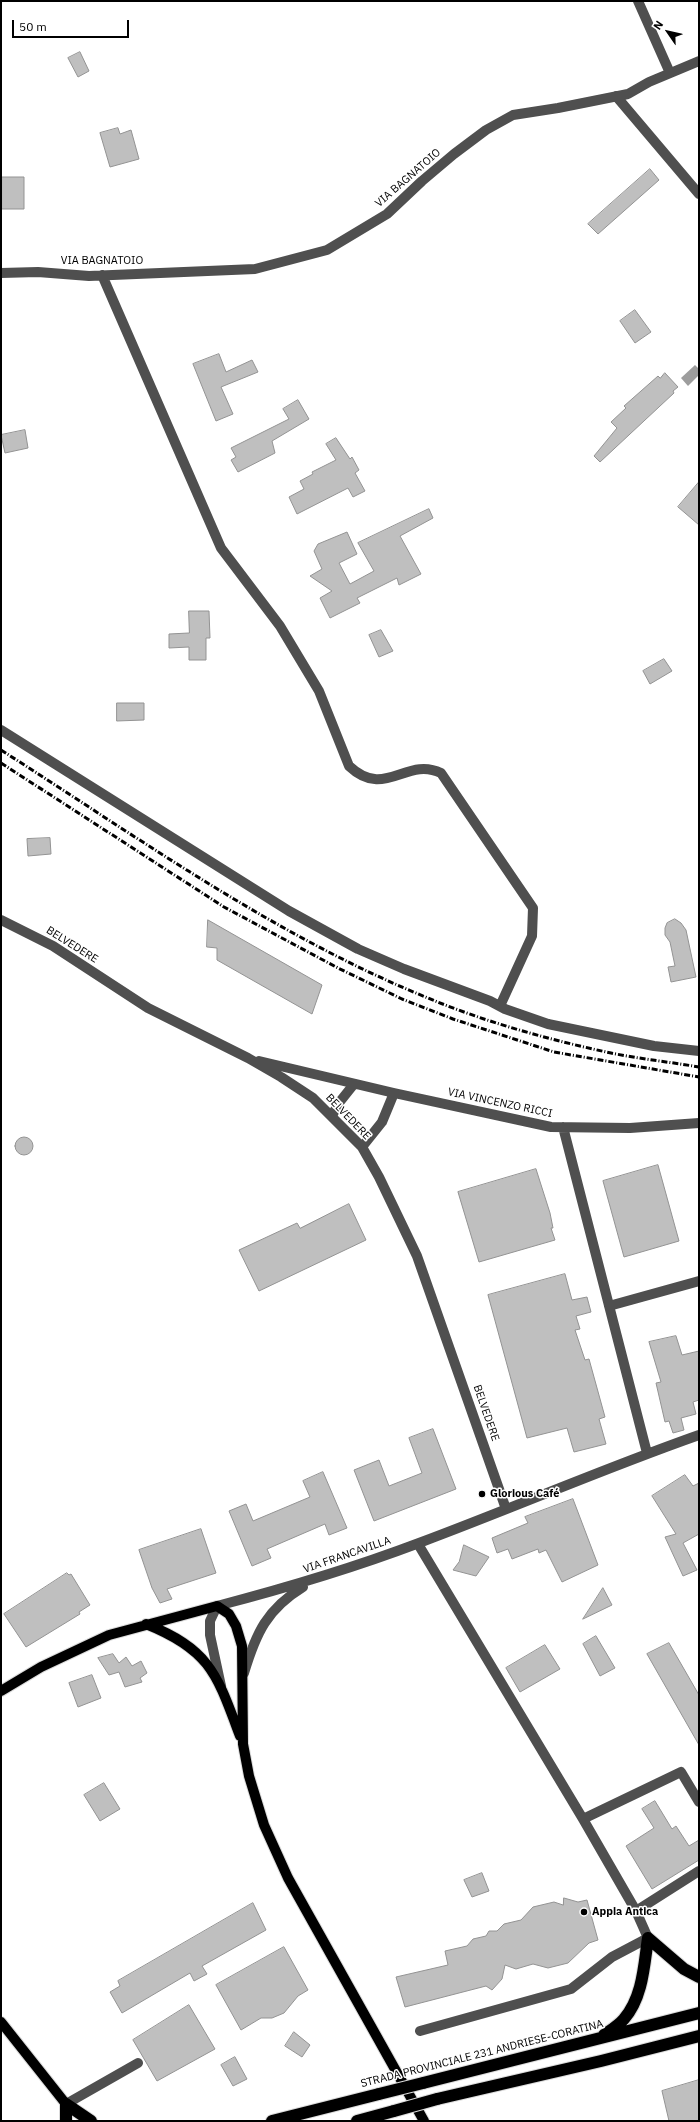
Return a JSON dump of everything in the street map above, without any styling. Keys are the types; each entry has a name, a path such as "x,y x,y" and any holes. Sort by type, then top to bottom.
{"highway":[{"path":"648,1938 684,1969 699,1977"},
{"path":"600,2038 624,2020 636,1999 642,1982 648,1938"},
{"name":"STRADA PROVINCIALE 231 ANDRIESE-CORATINA","path":"272,2121 699,2013"},
{"path":"357,2121 437,2099 601,2061 699,2036"},
{"path":"66,2104 66,2121"},
{"path":"66,2104 91,2121"}],"main road":[{"name":"VIA FRANCAVILLA","path":"1,1691 41,1667 109,1635 217,1606"},
{"path":"217,1606 229,1614 236,1626 242,1646 243,1744 249,1776 264,1825 288,1878 424,2121"},
{"path":"146,1624 171,1634 191,1647 207,1663 221,1688 243,1744"},
{"path":"1,2022 66,2104"}],"street":[{"path":"638,1 670,73"},
{"name":"VIA BAGNATOIO","path":"1,273 38,272 102,275 255,269 327,250 387,214 422,181 454,154 486,130 513,115 628,94 649,82 699,61"},
{"path":"616,96 699,194"},
{"path":"102,275 220,548 280,626 319,691 342,753 349,766 358,774 368,779 384,780 423,768 432,769 441,773 533,908 532,936 500,1006"},
{"path":"1,730 325,932 404,969 548,1024 596,1036 654,1046 699,1051"},
{"name":"BELVEDERE","path":"1,920 53,946 148,1008 248,1058 313,1098 362,1147 379,1177 417,1256 506,1509"},
{"name":"VIA VINCENZO RICCI","path":"248,1058 354,1084 551,1127 630,1128 699,1123"},
{"path":"332,1116 338,1104 354,1084"},
{"path":"362,1147 382,1122 394,1093"},
{"path":"563,1127 647,1453"},
{"path":"609,1306 699,1281"},
{"name":"VIA FRANCAVILLA","path":"217,1606 314,1580 418,1544 647,1453 699,1435"},
{"path":"418,1544 583,1819 636,1910 648,1938 612,1957 571,1989 420,2031"},
{"path":"242,1678 252,1645 270,1612 287,1596 314,1580"},
{"path":"217,1606 210,1621 210,1635 221,1688"},
{"path":"583,1819 681,1772 699,1802"},
{"path":"636,1910 699,1871"},
{"path":"66,2104 138,2063"}],"shaded area":[{"path":"695,365 699,369 699,375 688,386 681,378"}],"building":[{"path":"80,52 89,71 78,77 68,58"},
{"path":"118,128 120,134 131,130 139,159 110,167 100,133"},
{"path":"650,169 659,180 598,234 588,224"},
{"path":"2,177 24,177 24,209 2,209"},
{"path":"635,310 651,332 635,343 620,321"},
{"path":"219,354 226,372 252,360 258,372 221,387 233,414 216,421 193,364"},
{"path":"665,373 678,387 673,391 674,393 600,462 594,456 617,428 611,422 626,408 624,406 658,376 660,378"},
{"path":"298,400 309,419 272,441 275,453 238,472 231,460 236,457 231,448 289,419 283,409"},
{"path":"25,430 28,448 5,453 1,435"},
{"path":"336,438 350,459 352,457 359,470 355,473 365,491 353,497 348,488 297,514 289,497 304,489 300,481 313,474 312,472 336,460 326,444"},
{"path":"699,482 699,525 678,507"},
{"path":"429,509 433,518 400,536 421,574 399,585 397,578 357,598 360,603 330,618 320,598 332,591 310,576 322,569 314,551 318,544 347,532 357,554 339,563 350,584 374,571 358,543"},
{"path":"189,611 209,611 210,638 206,638 206,660 189,660 189,647 169,648 169,634 189,633"},
{"path":"381,630 393,651 379,657 369,635"},
{"path":"664,659 672,671 650,684 643,671"},
{"path":"117,703 144,703 144,720 117,721"},
{"path":"50,838 51,854 28,856 27,839"},
{"path":"675,919 681,923 686,930 696,977 671,982 668,967 675,966 670,942 665,935 665,928 667,923"},
{"path":"208,920 322,985 312,1014 217,960 217,948 207,947"},
{"path":"20,1137 28,1137 33,1142 31,1153 28,1155 20,1155 15,1150 15,1142"},
{"path":"658,1165 679,1241 624,1257 603,1181"},
{"path":"536,1169 550,1213 553,1228 551,1228 555,1240 479,1262 458,1192"},
{"path":"349,1204 366,1240 259,1291 239,1250 297,1223 300,1228"},
{"path":"565,1274 572,1300 587,1297 591,1312 576,1316 580,1329 575,1330 585,1360 589,1359 605,1417 599,1419 606,1444 574,1452 567,1428 527,1438 488,1295"},
{"path":"676,1336 682,1355 699,1351 699,1400 693,1402 696,1414 681,1418 684,1430 673,1433 669,1421 665,1422 656,1383 661,1382 649,1342"},
{"path":"433,1429 456,1489 374,1521 354,1470 379,1460 389,1486 422,1473 409,1438"},
{"path":"323,1472 347,1528 329,1535 325,1524 267,1549 271,1558 252,1566 229,1511 246,1504 253,1521 310,1497 303,1481"},
{"path":"685,1475 693,1486 699,1483 699,1534 683,1543 697,1570 683,1576 665,1537 676,1534 652,1496"},
{"path":"573,1499 598,1565 562,1582 546,1550 539,1553 538,1549 512,1559 508,1549 497,1553 492,1538 528,1523 525,1517"},
{"path":"201,1529 216,1573 167,1589 172,1599 160,1603 152,1588 139,1550"},
{"path":"464,1545 489,1557 476,1576 453,1570 459,1562"},
{"path":"67,1573 69,1575 71,1574 90,1605 79,1612 80,1614 26,1647 4,1614"},
{"path":"603,1588 612,1605 583,1619"},
{"path":"596,1636 615,1668 600,1676 583,1644"},
{"path":"669,1643 699,1695 699,1745 647,1654"},
{"path":"545,1645 560,1669 520,1692 506,1668"},
{"path":"113,1654 119,1663 126,1657 132,1666 141,1661 147,1673 140,1678 142,1682 125,1687 119,1672 109,1675 98,1658"},
{"path":"92,1675 101,1698 78,1707 69,1683"},
{"path":"104,1783 120,1809 100,1821 84,1795"},
{"path":"655,1801 672,1829 676,1826 689,1846 699,1840 699,1860 652,1889 626,1846 654,1828 642,1809"},
{"path":"482,1873 489,1891 472,1897 464,1880"},
{"path":"564,1898 578,1902 587,1900 598,1940 589,1943 568,1963 548,1968 533,1964 516,1969 505,1965 502,1979 492,1990 486,1986 405,2007 396,1977 448,1965 445,1951 467,1946 473,1939 486,1936 489,1931 497,1931 504,1924 521,1920 533,1907 554,1902 563,1905"},
{"path":"253,1903 266,1930 202,1966 207,1974 194,1981 190,1973 122,2013 110,1992 120,1986 118,1981"},
{"path":"284,1947 308,1990 298,1996 284,2013 272,2018 261,2018 241,2030 216,1985"},
{"path":"189,2005 215,2049 157,2081 133,2040"},
{"path":"294,2032 310,2045 302,2057 285,2046"},
{"path":"235,2057 247,2079 233,2086 221,2065"},
{"path":"699,2080 699,2121 669,2121 662,2091"}],"railway":[{"path":"1,750 209,884 316,945 371,973 450,1007 518,1030 611,1053 699,1067"},
{"path":"1,763 224,907 338,968 402,999 453,1019 554,1052 699,1077"}],"place":[{"name":"Glorious Café","path":"482,1494"},
{"name":"Appia Antica","path":"584,1912"}]}
